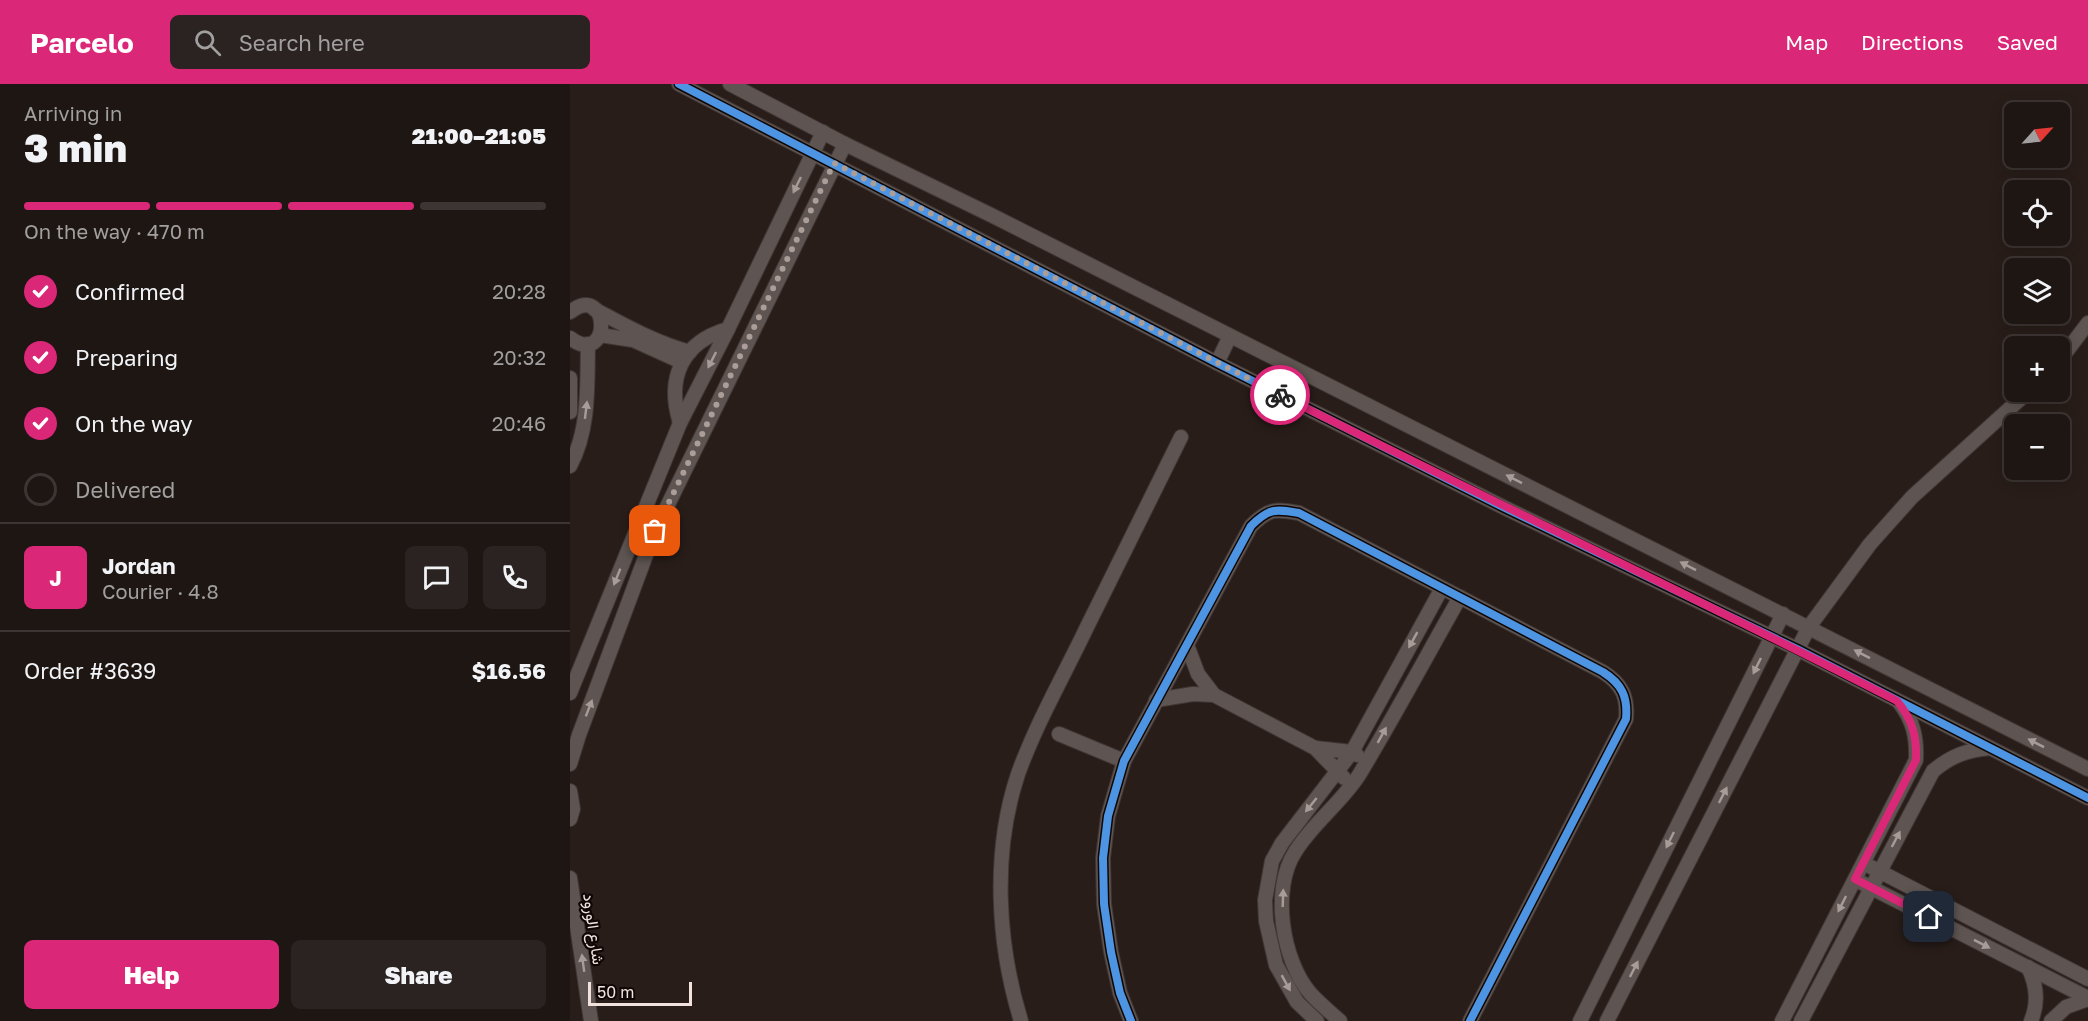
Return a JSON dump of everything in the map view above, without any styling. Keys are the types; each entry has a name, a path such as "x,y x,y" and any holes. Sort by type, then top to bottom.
{"street":[{"path":"680,84 1217,363 1505,508 1771,637 2088,798"},
{"path":"730,84 2088,769"},
{"path":"570,693 680,423 823,132"},
{"path":"570,764 655,531 845,144"},
{"path":"570,297 677,349 686,358"},
{"path":"570,312 576,307 589,307 601,316 603,326 600,335 588,344 579,343 570,338"},
{"path":"2070,347 2088,323"},
{"path":"680,423 675,407 674,390 677,373 686,358 704,339 728,329"},
{"path":"600,335 633,340 674,357 686,358"},
{"path":"1217,363 1230,336"},
{"path":"570,466 578,451 584,424 588,344"},
{"path":"570,378 570,412"},
{"path":"1608,1021 1809,627 1870,544 1905,504 1934,475 2017,402"},
{"path":"1021,1021 1005,950 1000,893 1003,847 1009,807 1019,773 1040,723 1181,437"},
{"path":"1131,1021 1115,973 1104,904 1103,858 1108,816 1124,761 1251,526 1263,514 1278,510 1299,513 1460,597 1615,680 1624,691 1627,705 1626,719 1470,1021"},
{"path":"1317,1021 1297,1002 1276,964 1266,921 1265,900 1272,861 1282,843 1352,752 1442,588"},
{"path":"1340,1021 1309,992 1291,959 1283,930 1282,904 1287,865 1295,850 1353,785 1460,597"},
{"path":"1580,1021 1783,614"},
{"path":"1187,645 1198,674 1214,695"},
{"path":"1156,700 1193,694 1214,695 1315,748 1337,773 1353,785"},
{"path":"1782,1021 1916,760 1917,744 1914,728 1907,713 1897,701"},
{"path":"1059,734 1124,761"},
{"path":"1315,748 1352,752 1368,760"},
{"path":"1801,1021 1933,771 1959,753 1991,748"},
{"path":"570,791 573,801 570,820"},
{"path":"1863,863 2088,979"},
{"name":"شارع الورود","path":"570,878 591,1021"},
{"path":"1855,879 2088,998"},
{"path":"2028,967 2037,992 2031,1021"},
{"path":"2051,1021 2066,1007 2088,998"},
{"path":"1809,1007 1812,1021"}],"cycle path":[{"path":"679,84 1217,363 1505,508 1797,649 2088,798"},
{"path":"1131,1021 1120,993 1104,904 1103,858 1108,816 1124,761 1251,526 1273,511 1299,513 1603,672 1615,681 1625,698 1626,719 1470,1021"}],"way so far":[{"path":"655,531 834,163 1280,395"}],"route":[{"path":"1280,395 1897,701 1907,713 1914,728 1917,744 1916,760 1855,879 1929,917"}]}
